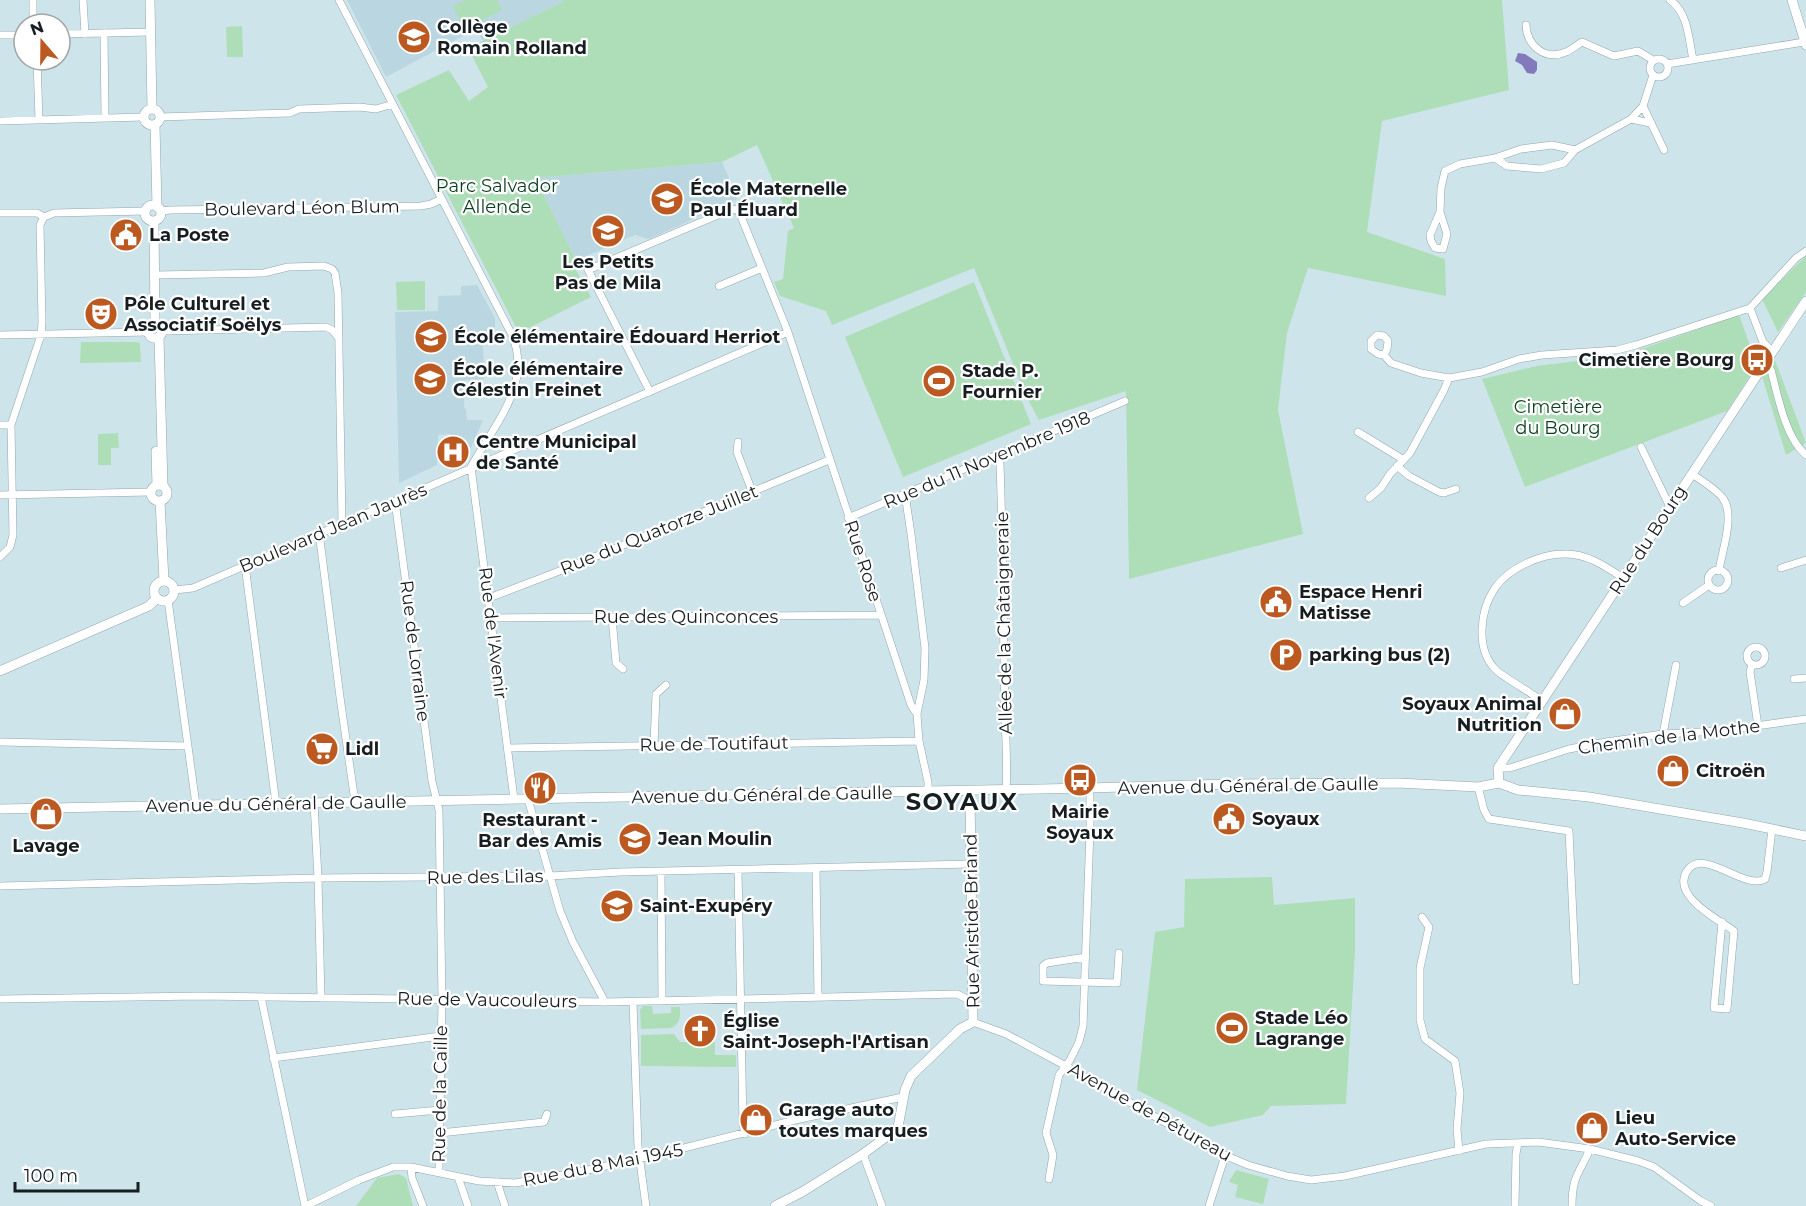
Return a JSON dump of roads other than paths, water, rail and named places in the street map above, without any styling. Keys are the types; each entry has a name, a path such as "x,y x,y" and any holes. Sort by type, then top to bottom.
{"street":[{"path":"83,0 85,34"},
{"path":"0,495 157,488 167,489 168,494 160,501 154,499 157,488 154,221 147,218 154,209 152,121 157,111 152,109 150,0"},
{"path":"339,0 512,335 518,353 519,369 511,401 471,467"},
{"path":"1670,0 1677,4 1683,13 1693,60"},
{"path":"1667,64 1805,44 1792,0"},
{"path":"1526,25 1527,36 1532,45 1544,53 1557,55 1567,52 1582,42 1614,56 1638,51 1653,60 1661,59 1667,64 1668,70 1664,75 1659,77 1653,75 1649,68 1653,60"},
{"path":"72,34 150,32"},
{"path":"104,33 105,118"},
{"path":"37,72 39,120"},
{"path":"1495,158 1507,166 1541,169 1564,163 1575,150 1631,119 1643,106 1653,75"},
{"path":"0,121 105,118 152,121 290,114 299,109 311,108 359,107 372,110 393,104"},
{"path":"1643,106 1664,150"},
{"path":"1631,119 1650,123"},
{"path":"1440,212 1430,235 1435,248 1443,249 1447,234 1440,212 1441,188 1445,171 1461,164 1495,158 1521,149 1552,146 1575,150"},
{"name":"Boulevard Léon Blum","path":"0,213 37,213 44,217 54,213 154,209 421,206 442,199"},
{"name":"Rue Rose","path":"650,392 588,270 732,209 737,210 788,332 880,615 911,705 917,714 928,792"},
{"path":"0,557 13,542 11,425 41,334 40,225 44,217"},
{"path":"1384,355 1391,363 1421,373 1449,378 1482,372 1518,359 1542,355 1617,350 1750,308 1796,258 1806,251"},
{"path":"155,276 264,273 288,267 328,267 332,269 337,278 342,524"},
{"path":"719,286 762,268"},
{"name":"Rue du Bourg","path":"1498,768 1806,301"},
{"path":"1750,308 1762,342 1773,352"},
{"path":"0,335 326,327 338,337"},
{"name":"Boulevard Jean Jaurès","path":"174,590 193,588 788,332"},
{"path":"1766,362 1771,370 1789,430 1798,448 1806,455"},
{"path":"1369,498 1381,488 1390,474 1410,453 1449,378"},
{"name":"Rue du 11 Novembre 1918","path":"848,518 1125,401"},
{"path":"0,425 11,425"},
{"path":"1358,432 1404,460"},
{"path":"738,442 737,452 752,491"},
{"path":"1641,447 1670,507"},
{"name":"Allée de la Châtaigneraie","path":"998,456 1005,629 1008,770 1006,790"},
{"name":"Rue du Quatorze Juillet","path":"489,598 829,460"},
{"path":"1397,466 1409,476 1439,492 1444,493 1456,489"},
{"name":"Rue de l'Avenir","path":"471,467 514,799"},
{"path":"1692,474 1716,492 1728,508 1729,518 1719,571"},
{"path":"905,494 925,648 924,680 917,714"},
{"path":"160,501 164,581"},
{"name":"Rue de Lorraine","path":"395,501 436,801"},
{"path":"319,532 355,802"},
{"path":"1542,701 1496,670 1485,653 1482,636 1484,617 1488,602 1496,587 1513,571 1531,562 1545,556 1564,554 1586,556 1623,578"},
{"path":"1781,568 1806,560"},
{"path":"245,565 276,804"},
{"path":"1719,571 1727,577 1726,586 1717,590 1709,585 1708,579 1711,574 1719,571"},
{"path":"164,581 172,584 174,590 173,596 162,601 154,592 155,586 164,581"},
{"path":"1683,603 1709,585"},
{"path":"0,671 149,606 157,598"},
{"path":"168,600 196,806"},
{"name":"Rue des Quinconces","path":"491,618 880,615"},
{"path":"612,617 616,663 623,669"},
{"path":"1752,664 1750,672 1758,726"},
{"path":"1663,734 1676,665"},
{"path":"1794,679 1806,678"},
{"path":"654,745 656,694 666,685"},
{"name":"Chemin de la Mothe","path":"1498,768 1510,768 1569,748 1663,734 1758,726 1806,719"},
{"name":"Rue de Toutifaut","path":"508,748 919,741"},
{"path":"0,742 188,746"},
{"path":"1498,768 1498,783"},
{"name":"Avenue du Général de Gaulle","path":"0,809 1269,784 1398,783 1478,787 1498,783 1518,790 1589,797 1806,836"},
{"path":"1478,787 1484,810 1489,819 1569,831 1576,981"},
{"path":"1048,1179 1053,1155 1046,1133 1059,1075 1079,1042 1083,1026 1090,830 1088,788"},
{"name":"Rue Aristide Briand","path":"775,1206 802,1192 889,1136 898,1127 903,1097 911,1076 960,1029 973,1022 970,790"},
{"path":"528,799 560,911 573,942 605,1002"},
{"name":"Rue de la Caille","path":"436,801 440,810 442,1000 439,1172"},
{"path":"314,803 321,998"},
{"path":"1722,922 1714,1008 1727,1009 1734,932 1722,922 1690,899 1684,891 1684,879 1687,871 1694,865 1705,863 1749,880 1761,882 1765,879 1767,872 1772,829"},
{"name":"Rue des Lilas","path":"0,886 318,878 550,876 971,864"},
{"path":"816,869 818,997"},
{"path":"738,870 745,1134"},
{"path":"661,872 662,1001"},
{"path":"1422,917 1429,927 1420,968 1420,1020 1425,1039 1455,1061 1460,1093 1457,1129 1459,1151"},
{"path":"1086,957 1047,963 1043,966 1043,981 1117,983 1119,953"},
{"name":"Rue de Vaucouleurs","path":"0,999 201,996 633,1002 957,994 973,1002"},
{"path":"261,997 305,1206"},
{"path":"633,1002 639,1158 646,1206"},
{"name":"Avenue de Pétureau","path":"973,1022 1006,1034 1225,1156 1268,1171 1311,1180 1362,1173 1486,1144 1549,1142 1626,1157 1654,1167 1687,1192 1711,1206"},
{"path":"273,1058 441,1036"},
{"name":"Rue du 8 Mai 1945","path":"305,1206 359,1180 393,1167 411,1167 479,1181 515,1183 574,1173 745,1134 795,1120 903,1097"},
{"path":"395,1114 440,1110"},
{"path":"440,1133 544,1122 547,1114"},
{"path":"1515,1206 1518,1143"},
{"path":"1572,1206 1574,1180 1590,1149"},
{"path":"863,1154 882,1206"},
{"path":"1209,1206 1225,1156"},
{"path":"411,1167 412,1178 423,1206"},
{"path":"458,1177 468,1206"},
{"path":"497,1182 505,1206"}],"place":[{"name":"Collège Romain Rolland","path":"414,37"},
{"name":"École Maternelle Paul Éluard","path":"667,199"},
{"name":"Les Petits Pas de Mila","path":"608,231"},
{"name":"La Poste","path":"126,235"},
{"name":"Pôle Culturel et Associatif Soëlys","path":"101,314"},
{"name":"École élémentaire Édouard Herriot","path":"431,337"},
{"name":"Cimetière Bourg","path":"1757,360"},
{"name":"École élémentaire Célestin Freinet","path":"430,379"},
{"name":"Stade P. Fournier","path":"939,381"},
{"name":"Centre Municipal de Santé","path":"453,452"},
{"name":"Espace Henri Matisse","path":"1276,602"},
{"name":"parking bus (2)","path":"1286,655"},
{"name":"Soyaux Animal Nutrition","path":"1565,714"},
{"name":"Lidl","path":"322,749"},
{"name":"Citroën","path":"1673,771"},
{"name":"Mairie Soyaux","path":"1080,780"},
{"name":"Restaurant - Bar des Amis","path":"540,788"},
{"name":"Lavage","path":"46,814"},
{"name":"Soyaux","path":"1229,819"},
{"name":"Jean Moulin","path":"635,839"},
{"name":"Saint-Exupéry","path":"617,906"},
{"name":"Stade Léo Lagrange","path":"1232,1028"},
{"name":"Église Saint-Joseph-l'Artisan","path":"700,1031"},
{"name":"Garage auto toutes marques","path":"756,1120"},
{"name":"Lieu Auto-Service","path":"1592,1128"}],"district":[{"name":"SOYAUX","path":"962,801"}],"park label":[{"name":"Parc Salvador Allende","path":"497,196"},
{"name":"Cimetière du Bourg","path":"1558,417"}]}
